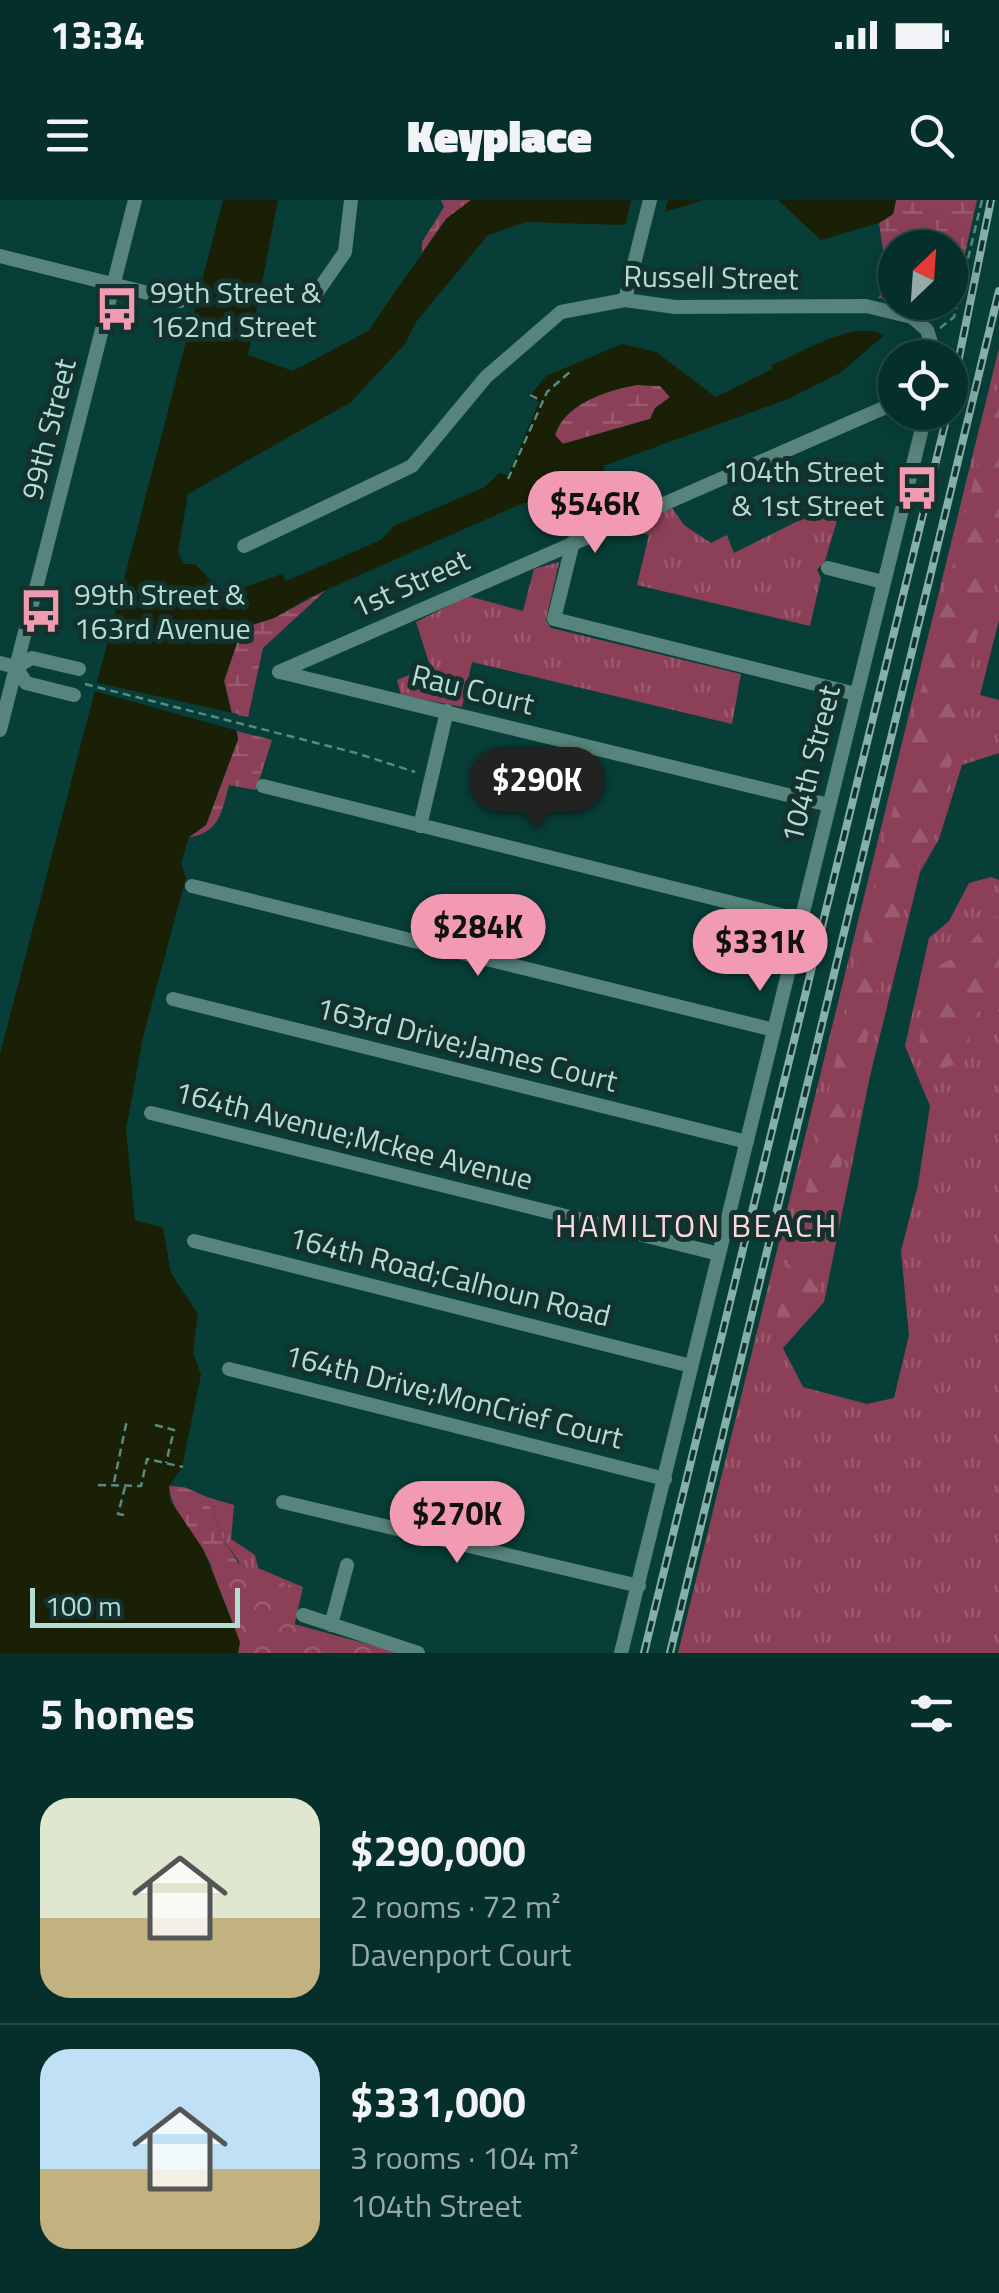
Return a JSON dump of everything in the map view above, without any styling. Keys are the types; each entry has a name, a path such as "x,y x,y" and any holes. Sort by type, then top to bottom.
{"street":[{"name":"99th Street","path":"0,730 134,200"},
{"path":"313,298 345,252 351,200"},
{"path":"624,300 650,200"},
{"path":"0,256 180,302"},
{"name":"Russell Street","path":"244,546 412,466 486,377 561,312 624,300 675,307 866,306 912,317 929,337"},
{"name":"1st Street","path":"279,672 878,411"},
{"name":"104th Street","path":"620,1653 921,430"},
{"path":"573,542 554,619 856,694"},
{"path":"828,568 883,582"},
{"path":"16,667 32,658 74,682"},
{"path":"0,662 16,667 26,683 74,682"},
{"name":"Rau Court","path":"279,672 829,805"},
{"path":"420,826 446,710"},
{"path":"264,786 801,920"},
{"path":"192,886 774,1030"},
{"name":"163rd Drive;James Court","path":"174,999 746,1142"},
{"name":"164th Avenue;Mckee Avenue","path":"151,1113 720,1254"},
{"name":"164th Road;Calhoun Road","path":"194,1241 691,1366"},
{"name":"164th Drive;MonCrief Court","path":"229,1369 665,1479"},
{"path":"283,1502 639,1586"},
{"path":"332,1625 346,1565"},
{"path":"304,1615 418,1653"}],"path":[{"path":"929,337 954,317 982,200"},
{"path":"508,479 543,401 553,384 572,370"},
{"path":"530,395 543,401"},
{"path":"74,682 432,776"},
{"path":"114,1486 128,1420"},
{"path":"155,1425 174,1430 166,1463"},
{"path":"98,1485 141,1486 146,1459 183,1466"},
{"path":"118,1514 126,1486"},
{"path":"108,1513 129,1516"}],"green space":[{"path":"441,200 471,200 446,219 422,253 422,242 444,207"},
{"path":"896,200 977,200 968,240 968,230 880,230 879,223 893,214"},
{"path":"999,348 999,620 980,695 999,700 999,753 962,765 939,839 920,872 870,1076 824,1302 783,1348 803,1387 867,1404 894,1398 909,1335 901,1251 918,1185 930,1106 905,1046 929,938 949,921 969,883 991,877 999,880 999,1653 678,1653"},
{"path":"999,380 999,527 945,795 882,966 816,1290 805,1310 787,1329 775,1325 913,723"},
{"path":"637,385 660,386 670,397 650,419 562,444 555,436 567,415 588,400"},
{"path":"838,501 841,507 825,561 817,570 821,578 810,626 637,585 649,535 619,527 672,508 684,525 711,543 727,535 734,553"},
{"path":"559,562 546,620 551,628 741,674 732,724 472,662 462,707 401,695 397,680 430,666 416,622 468,596 523,611 534,569"},
{"path":"326,590 263,648 248,717 232,714 224,681 242,628 274,618"},
{"path":"237,731 272,740 256,790 229,785 213,826 189,837 206,825 238,739"},
{"path":"993,916 999,917 999,1011 976,1012 965,1061 928,1073 918,1050 931,969 960,955"},
{"path":"169,1486 184,1487 207,1497 223,1539 255,1589 238,1653 236,1630 220,1585 202,1548 177,1511"},
{"path":"207,1497 234,1505 231,1539 255,1555 258,1568 303,1587 294,1627 270,1653 238,1560 223,1539"},
{"path":"211,1567 292,1588 283,1621 400,1653 238,1653 240,1642"}],"shaded area":[{"path":"223,200 278,200 248,355 293,371 368,331 446,219 471,200 704,200 621,225 526,222 488,235 416,322 405,344 351,402 188,494 178,552 184,564 195,564 224,594 282,574 286,581 381,540 394,526 485,487 499,473 508,475 539,402 529,397 546,376 622,344 656,352 716,397 772,369 772,365 842,334 871,331 884,335 840,373 788,399 603,466 607,476 580,495 545,503 523,503 308,598 274,618 242,628 224,681 238,739 206,825 189,837 181,863 186,878 143,1037 126,1130 135,1220 163,1228 171,1273 198,1314 193,1352 201,1375 182,1468 169,1486 170,1500 203,1549 240,1642 238,1653 0,1653 0,1054","holes":["637,385 660,386 670,397 655,408 650,419 563,444 555,435 567,415 600,395"]},
{"path":"778,200 896,200 893,214 879,223 821,240"}],"pier":[{"path":"631,200 668,200 664,215 625,229"},
{"path":"93,682 238,714 242,732 91,690"}],"railway":[{"path":"963,340 991,200"},
{"path":"670,1653 999,291"},
{"path":"644,1653 944,430"}],"place":[{"name":"99th Street & 162nd Street","path":"117,309"},
{"name":"104th Street & 1st Street","path":"917,488"},
{"name":"99th Street & 163rd Avenue","path":"41,611"}],"district":[{"name":"HAMILTON BEACH","path":"697,1225"}]}
